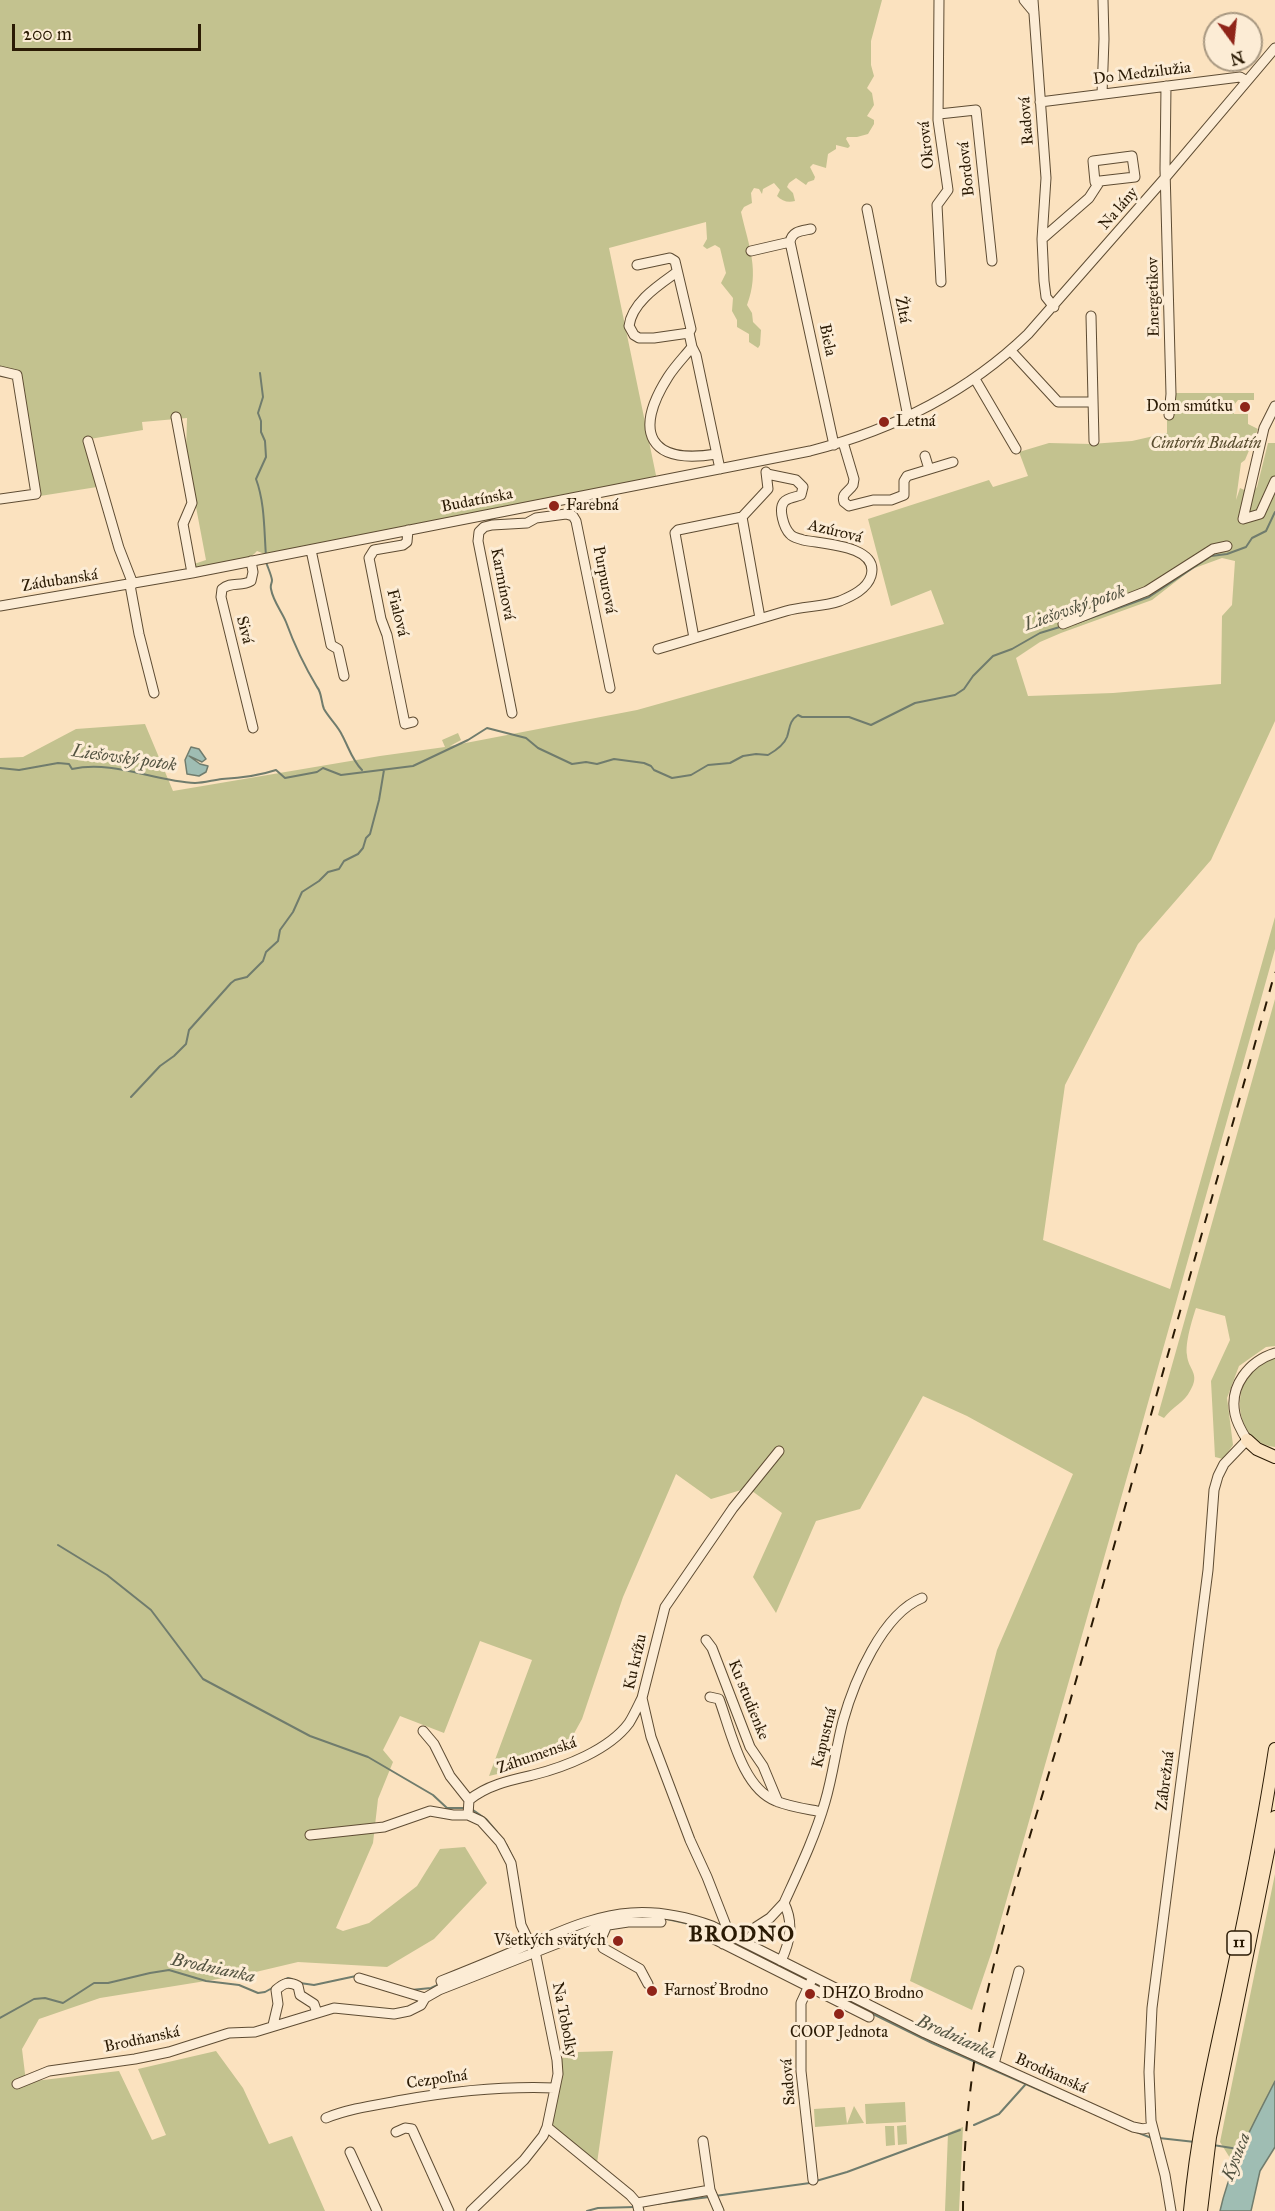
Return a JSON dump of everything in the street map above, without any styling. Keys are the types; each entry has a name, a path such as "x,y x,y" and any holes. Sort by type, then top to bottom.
{"main road":[{"path":"1247,1440 1275,1450"},
{"path":"1247,1440 1257,1449 1275,1457"},
{"name":"11","path":"1205,2136 1275,1749"},
{"name":"11","path":"1190,2211 1275,1817"},
{"name":"11","path":"1201,2211 1202,2151"}],"street":[{"name":"Okrová","path":"939,0 938,120 948,190 937,205 941,282"},
{"path":"1025,0 1034,12"},
{"name":"Radová","path":"1033,0 1046,178 1042,239 1046,297 1054,307"},
{"path":"1102,94 1103,0"},
{"name":"Na lány","path":"838,444 908,417 950,395 1011,351 1054,307 1275,48"},
{"name":"Do Medzilužia","path":"1040,102 1240,77 1247,81"},
{"name":"Energetikov","path":"1166,86 1171,394 1169,415"},
{"name":"Bordová","path":"939,114 976,110 992,261"},
{"path":"1042,239 1089,198 1100,182 1135,177 1132,156 1093,161 1095,182 1100,182"},
{"name":"Žltá","path":"867,209 908,417"},
{"path":"751,251 790,242 795,232 811,229"},
{"name":"Biela","path":"790,242 838,444 854,479 854,485 846,491 844,502 849,506 873,500 891,500 902,497 907,476 929,469"},
{"path":"637,265 670,258 675,261 691,329 688,333 696,355 720,469"},
{"path":"677,272 644,299 632,316 630,331 634,335 647,338 688,333"},
{"path":"1091,316 1094,441"},
{"path":"692,347 662,387 650,420 652,434 657,447 664,452 689,457 716,454"},
{"path":"1011,351 1058,402 1092,402"},
{"path":"0,371 17,375 36,494 0,500"},
{"path":"975,378 1016,449"},
{"path":"1275,406 1264,428 1243,519 1251,519 1260,514 1275,481"},
{"path":"176,417 192,503 183,524 192,573"},
{"path":"88,441 129,585 154,693"},
{"name":"Budatínska","path":"129,585 762,461 838,444"},
{"path":"925,456 929,469 953,462"},
{"path":"694,639 675,532 742,517 768,489 767,474 762,461"},
{"name":"Azúrová","path":"760,618 798,607 839,601 862,590 872,572 869,560 856,550 803,540 791,535 787,531 782,507 785,500 801,495 803,487 796,480 767,474"},
{"path":"533,506 536,518"},
{"name":"Purpurová","path":"536,518 566,514 573,516 576,521 610,688"},
{"path":"658,649 760,618 742,517"},
{"name":"Karmínová","path":"512,714 478,541 479,532 484,527 527,523 536,518"},
{"name":"Fialová","path":"408,530 407,542 403,545 374,550 369,558 405,724 413,722"},
{"path":"1063,624 1146,591 1213,549 1227,546"},
{"path":"311,550 326,646 338,649 344,676"},
{"name":"Sivá","path":"251,561 253,572 251,581 227,585 222,589 221,597 253,728"},
{"name":"Zádubanská","path":"0,606 129,585"},
{"path":"1247,1440 1235,1414 1236,1389 1248,1368 1275,1353"},
{"name":"Zábrežná","path":"1171,2211 1155,2135 1149,2072 1152,2008 1208,1570 1214,1490 1224,1464 1247,1440"},
{"name":"Ku krížu","path":"723,1939 707,1877 690,1840 651,1737 642,1698 665,1607 733,1508 779,1451"},
{"name":"Kapustná","path":"748,1944 756,1927 770,1918 784,1904 814,1836 822,1812 843,1722 871,1653 901,1611 912,1602 922,1598"},
{"name":"Ku studienke","path":"706,1640 712,1648 750,1747 763,1766 778,1802"},
{"name":"Ku studienke","path":"710,1697 719,1699 749,1778 762,1792 778,1802 822,1812"},
{"name":"Záhumenská","path":"469,1800 507,1781 545,1772 593,1752 629,1723 642,1698"},
{"path":"310,1835 384,1827 430,1811 468,1815 469,1800 450,1776 434,1744 423,1731"},
{"name":"Na Tobolky","path":"468,1815 481,1821 500,1842 511,1863 521,1925 532,1948 557,2060 558,2074 547,2127 537,2144 524,2160 471,2211"},
{"path":"782,1961 789,1944 790,1915 784,1904"},
{"name":"Brodňanská","path":"17,2084 49,2071 169,2052 230,2033 255,2032 334,2008 394,2014 409,2011 421,2005 425,1998 443,1984 554,1939 631,1912 664,1914 696,1920 723,1939 811,1982 1155,2135"},
{"path":"604,1922 601,1939 603,1948 640,1970 648,1984"},
{"name":"Brodňanská","path":"532,1948 604,1922 661,1922"},
{"name":"Brodňanská","path":"723,1939 748,1944 782,1961 811,1982 869,2017"},
{"path":"994,2064 1019,1971"},
{"path":"358,1978 425,1998"},
{"name":"Sadová","path":"811,1982 801,2003 801,2071 813,2180"},
{"path":"273,2025 278,2004 276,1990 284,1983 298,1986 300,1995 314,2004 316,2013"},
{"name":"Cezpoľná","path":"326,2118 363,2107 448,2092 514,2086 555,2088"},
{"path":"547,2127 638,2207 712,2194"},
{"path":"396,2132 405,2128 412,2129 449,2211"},
{"path":"703,2141 712,2194 719,2211"},
{"path":"350,2152 377,2211"}],"green space":[{"path":"0,0 882,0 871,41 871,65 874,76 867,88 872,93 874,105 867,116 874,120 874,124 868,134 847,137 850,146 848,148 836,145 836,149 828,154 826,168 813,164 810,167 815,177 814,180 806,185 796,178 789,183 787,187 793,193 795,201 788,202 779,198 777,196 780,190 774,183 763,189 762,194 759,189 754,188 751,193 752,203 744,207 741,212 753,270 751,293 747,305 752,313 753,322 761,330 758,348 749,342 749,334 737,327 737,320 732,311 733,298 721,283 726,273 720,248 715,245 707,249 703,246 707,239 706,222 609,248 658,485 340,547 304,546 267,555 257,551 245,560 196,567 194,564 206,560 186,454 187,418 142,422 143,430 84,440 97,487 40,496 18,371 0,367"},
{"name":"Cintorín Budatín","path":"1174,393 1254,393 1254,400 1238,400 1234,405 1234,414 1248,414 1248,424 1258,429 1245,460 1241,463 1236,500 1240,488 1251,493 1257,487 1268,443 1275,443 1275,721 1211,860 1138,944 1065,1085 1043,1240 1170,1289 1275,917 1275,949 992,1951 972,2010 910,1981 997,1650 1073,1474 967,1416 923,1396 860,1509 816,1521 776,1613 753,1577 782,1513 748,1488 711,1499 676,1474 623,1597 582,1719 566,1748 527,1767 489,1776 532,1660 480,1641 444,1733 400,1716 383,1750 393,1762 378,1799 373,1843 336,1928 343,1931 369,1923 417,1886 440,1849 465,1847 487,1883 434,1939 387,1967 298,1962 243,1975 100,1998 39,2019 22,2049 26,2082 119,2071 152,2140 166,2135 138,2069 216,2051 243,2088 269,2144 292,2136 325,2211 0,2211 0,758 23,757 76,729 145,724 173,791 445,747 442,740 458,733 461,740 450,746 637,710 944,624 931,590 891,606 868,519 989,480 993,487 1028,476 1019,452 1049,443 1091,444 1132,441 1167,433 1167,418 1174,416 1174,402 1176,401","holes":["1222,558 1235,561 1232,605 1222,616 1221,684 1113,693 1028,696 1016,658 1040,642 1152,600 1192,569"]},
{"path":"1275,999 1275,1346 1266,1347 1239,1366 1227,1398 1233,1445 1223,1459 1215,1457 1211,1381 1230,1340 1225,1316 1196,1308 1187,1344 1188,1360 1194,1376 1193,1385 1188,1395 1164,1418 1158,1415"},
{"path":"1275,1358 1275,1447 1263,1444 1247,1430 1242,1420 1240,1397 1250,1373"},
{"path":"1275,1874 1275,2081 1235,2166 1220,2142"},
{"path":"613,2051 597,2163 556,2130 552,2123 562,2069 561,2058 578,2057 578,2052"},
{"path":"905,2102 906,2122 866,2124 865,2104"},
{"path":"854,2106 864,2123 815,2127 814,2109 845,2107 847,2124"},
{"path":"906,2125 907,2144 898,2145 897,2126"},
{"path":"885,2126 894,2126 895,2145 886,2146"},
{"path":"963,2127 959,2211 945,2211 948,2133"}],"water":[{"path":"191,747 199,749 206,759 202,762 189,756 200,764 208,766 206,772 199,776 187,774 185,760"},
{"path":"1275,2081 1275,2147 1260,2171 1251,2211 1220,2211 1236,2161"}],"waterway":[{"path":"260,373 263,397 258,413 265,441 266,457 256,479 263,507 266,556"},
{"name":"Liešovský potok","path":"1074,624 1149,597 1211,556 1227,554 1246,547 1252,538 1266,531 1275,512"},
{"path":"266,562 272,578 271,587 274,598 308,672 319,689 324,709 362,770"},
{"name":"Liešovský potok","path":"0,768 19,770 58,763 69,764 72,769 103,767 195,783 263,774 276,770 285,778 317,772 323,768 341,775 413,766 468,740 487,728 526,738 538,748 572,764 586,762 597,764 614,759 644,763 672,778 691,775 708,765 730,763 743,756 768,755 784,743 791,722 798,715 802,717 849,717 871,725 915,703 955,695 964,689 973,676 993,656 1012,649 1040,633 1063,626"},
{"path":"131,1097 160,1066 186,1044 189,1030 231,983 247,977 263,961 266,952 278,941 280,930 293,912 302,892 328,872 339,869 344,861 358,854 363,848 370,834 384,770"},
{"path":"58,1545 107,1575 151,1610 203,1679 310,1736 368,1757 433,1795 447,1808 465,1808"},
{"path":"473,1810 486,1819 497,1832"},
{"path":"506,1844 514,1860"},
{"name":"Brodnianka","path":"662,1918 685,1923 716,1935"},
{"name":"Brodnianka","path":"540,1945 594,1924"},
{"name":"Brodnianka","path":"0,2018 34,1999 45,1998 63,2003 94,1983 108,1983 169,1970 206,1981 239,1985 258,1993 274,1987"},
{"name":"Brodnianka","path":"788,1971 807,1981"},
{"name":"Brodnianka","path":"300,1983 314,1985 356,1976"},
{"name":"Brodnianka","path":"278,1983 288,1978 292,1979"},
{"name":"Brodnianka","path":"411,1990 431,1988 440,1984"},
{"name":"Brodnianka","path":"812,1984 932,2043 1076,2106"},
{"path":"974,2125 999,2114 1025,2085"},
{"path":"816,2181 847,2172 960,2130"},
{"name":"Brodnianka","path":"1134,2131 1154,2139"},
{"name":"Brodnianka","path":"1159,2138 1195,2142"},
{"name":"Brodnianka","path":"1213,2145 1238,2149 1243,2147"},
{"path":"715,2196 810,2183"},
{"path":"655,2204 709,2197"},
{"path":"587,2211 598,2208 635,2207"}],"railway":[{"path":"963,2211 967,2118 980,2026 989,1983 1275,972"}],"place":[{"name":"Dom smútku","path":"1245,407"},
{"name":"Letná","path":"884,422"},
{"name":"Farebná","path":"554,506"},
{"name":"Všetkých svätých","path":"618,1941"},
{"name":"Farnosť Brodno","path":"652,1991"},
{"name":"DHZO Brodno","path":"810,1994"},
{"name":"COOP Jednota","path":"839,2014"}],"district":[{"name":"BRODNO","path":"742,1936"}],"water label":[{"name":"Kysuca","path":"1237,2157"}]}
